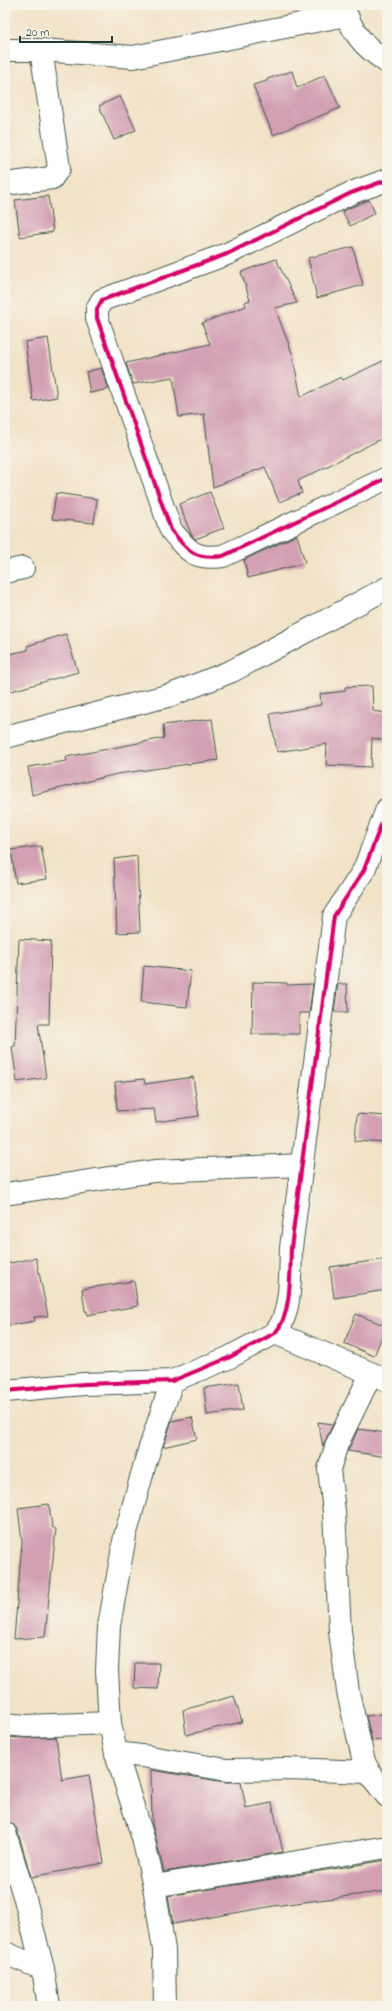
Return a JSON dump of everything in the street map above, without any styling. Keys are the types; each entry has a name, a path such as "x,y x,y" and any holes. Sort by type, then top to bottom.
{"street":[{"path":"5,50 41,50 133,57 344,10 352,28 362,43 387,62"},
{"path":"5,184 52,178 59,168 41,50"},
{"path":"387,180 351,193 227,254 102,300 97,309 97,318 171,530 185,547 198,556 208,558 223,556 387,478"},
{"path":"5,737 171,695 232,671 387,588"},
{"path":"5,1391 84,1384 172,1382 228,1358 275,1333 283,1323 290,1285 291,1248 334,916 364,870 387,809"},
{"path":"5,1194 154,1170 302,1165"},
{"path":"275,1333 379,1377 337,1444 329,1469 333,1504 337,1598 342,1657 348,1692 364,1762 368,1772 387,1796"},
{"path":"165,2006 164,1950 154,1886 143,1838 116,1753 110,1723 108,1670 109,1626 125,1536 146,1460 172,1382"},
{"path":"5,1724 26,1726 110,1723"},
{"path":"116,1753 150,1756 227,1770 289,1769 368,1772"},
{"path":"5,1833 25,1899 43,1969 49,2006"},
{"path":"154,1886 387,1847"},
{"path":"5,1953 43,1969"}],"building":[{"path":"292,71 297,88 325,75 340,108 273,135 253,85"},
{"path":"120,96 136,130 114,140 99,106"},
{"path":"48,196 53,232 20,237 15,200"},
{"path":"369,200 375,213 350,226 342,211"},
{"path":"353,247 363,285 317,298 308,258"},
{"path":"276,259 297,303 275,308 292,353 301,397 341,377 343,380 387,359 387,436 298,481 302,493 279,502 265,467 213,487 204,414 179,417 173,377 133,384 126,363 210,344 202,323 246,306 245,302 250,300 241,272"},
{"path":"48,338 57,397 33,401 25,342"},
{"path":"101,368 109,389 90,393 86,372"},
{"path":"210,492 224,528 195,539 191,534 179,504"},
{"path":"56,493 97,499 94,523 52,519"},
{"path":"297,535 305,563 248,578 244,560"},
{"path":"66,634 78,672 8,692 5,677 5,655 28,650 27,646"},
{"path":"372,686 373,711 387,713 387,741 372,738 371,767 326,765 327,744 277,752 270,714 321,705 320,694 345,691 345,687"},
{"path":"212,719 218,760 117,774 32,795 28,767 67,761 66,757 164,738 163,725"},
{"path":"41,846 47,879 16,883 11,850"},
{"path":"137,856 140,932 117,933 114,859"},
{"path":"19,939 51,941 49,1024 38,1024 46,1078 17,1082 12,1047 15,1046"},
{"path":"144,966 191,971 187,1007 141,1002"},
{"path":"253,982 287,983 287,985 313,984 309,1013 299,1013 299,1034 252,1034"},
{"path":"338,984 347,984 348,1012 334,1012"},
{"path":"193,1077 199,1116 156,1122 154,1109 117,1111 115,1082 144,1079 145,1084"},
{"path":"357,1114 387,1116 387,1143 355,1141"},
{"path":"36,1258 48,1316 34,1317 35,1321 5,1326 5,1264"},
{"path":"387,1259 387,1290 334,1298 330,1267"},
{"path":"134,1281 138,1306 87,1315 87,1311 85,1311 82,1289"},
{"path":"356,1314 386,1326 374,1356 344,1343"},
{"path":"239,1383 243,1410 207,1415 204,1388"},
{"path":"192,1417 197,1439 163,1447 172,1421"},
{"path":"318,1422 333,1424 323,1446"},
{"path":"358,1429 387,1433 387,1457 348,1451"},
{"path":"49,1504 52,1527 56,1529 45,1637 14,1639 22,1542 18,1508"},
{"path":"135,1663 159,1663 158,1689 134,1688"},
{"path":"234,1696 242,1722 186,1735 183,1710"},
{"path":"387,1713 387,1739 372,1741 366,1716"},
{"path":"5,1737 56,1737 62,1780 89,1775 104,1863 31,1877 17,1829 13,1824 5,1821"},
{"path":"151,1770 225,1782 241,1782 246,1808 272,1803 283,1852 164,1872 152,1823"},
{"path":"387,1860 387,1891 274,1906 173,1924 168,1896"}],"cycle path":[{"path":"387,180 351,193 227,254 102,300 97,309 97,318 171,530 187,549 192,552 205,557 223,556 387,478"},
{"path":"5,1391 84,1384 172,1381 228,1358 275,1333 281,1325 285,1316 289,1293 291,1248 334,916 364,870 387,809"}]}
